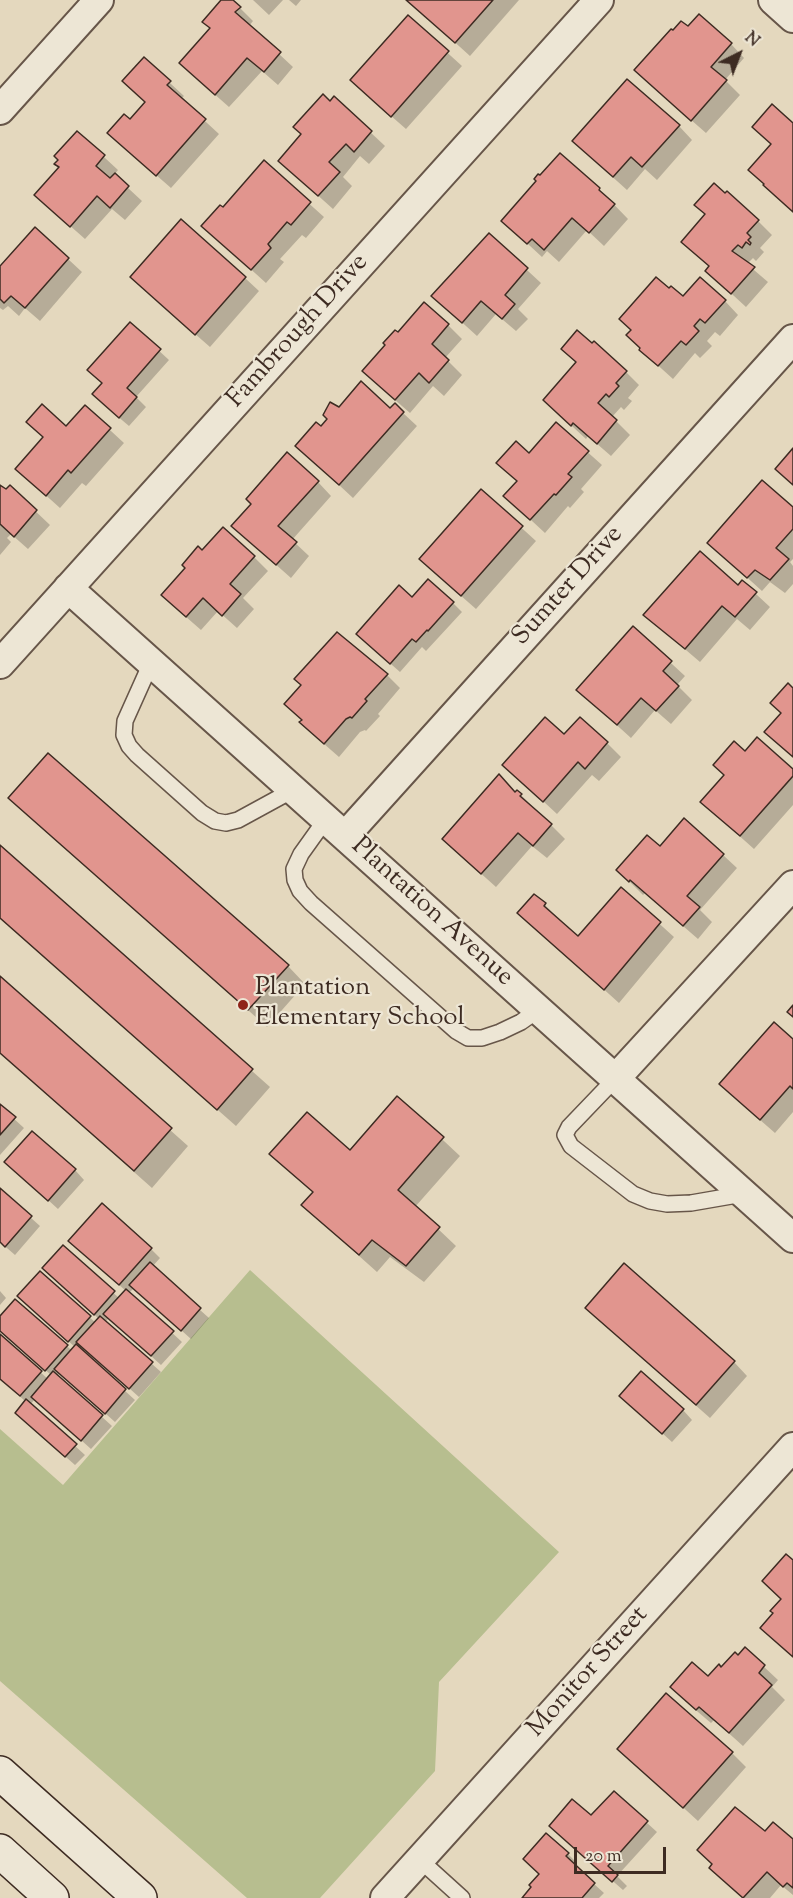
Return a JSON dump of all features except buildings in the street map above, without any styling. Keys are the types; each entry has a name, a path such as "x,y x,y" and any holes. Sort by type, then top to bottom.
{"main road":[{"path":"0,1773 140,1898"},
{"path":"0,1851 52,1898"}],"street":[{"path":"0,110 99,0"},
{"name":"Fambrough Drive","path":"0,664 599,0"},
{"path":"773,0 793,18"},
{"name":"Sumter Drive","path":"335,828 793,339"},
{"name":"Plantation Avenue","path":"69,588 793,1238"},
{"path":"615,1079 793,885"},
{"name":"Monitor Street","path":"386,1898 793,1447"}],"lane":[{"path":"151,663 125,721 124,735 129,747 202,813 215,821 226,823 238,820 294,790"},
{"path":"335,828 301,854 294,869 295,880 300,891 311,903 456,1031 468,1038 482,1038 500,1032 521,1022 538,1010"},
{"path":"615,1079 569,1127 565,1135 571,1146 633,1194 650,1201 667,1204 691,1203 743,1194"},
{"path":"420,1860 462,1898"}],"green space":[{"path":"250,1270 559,1552 439,1682 435,1771 320,1898 247,1898 0,1681 0,1429 63,1485"}],"place":[{"name":"Plantation Elementary School","path":"243,1005"}]}
